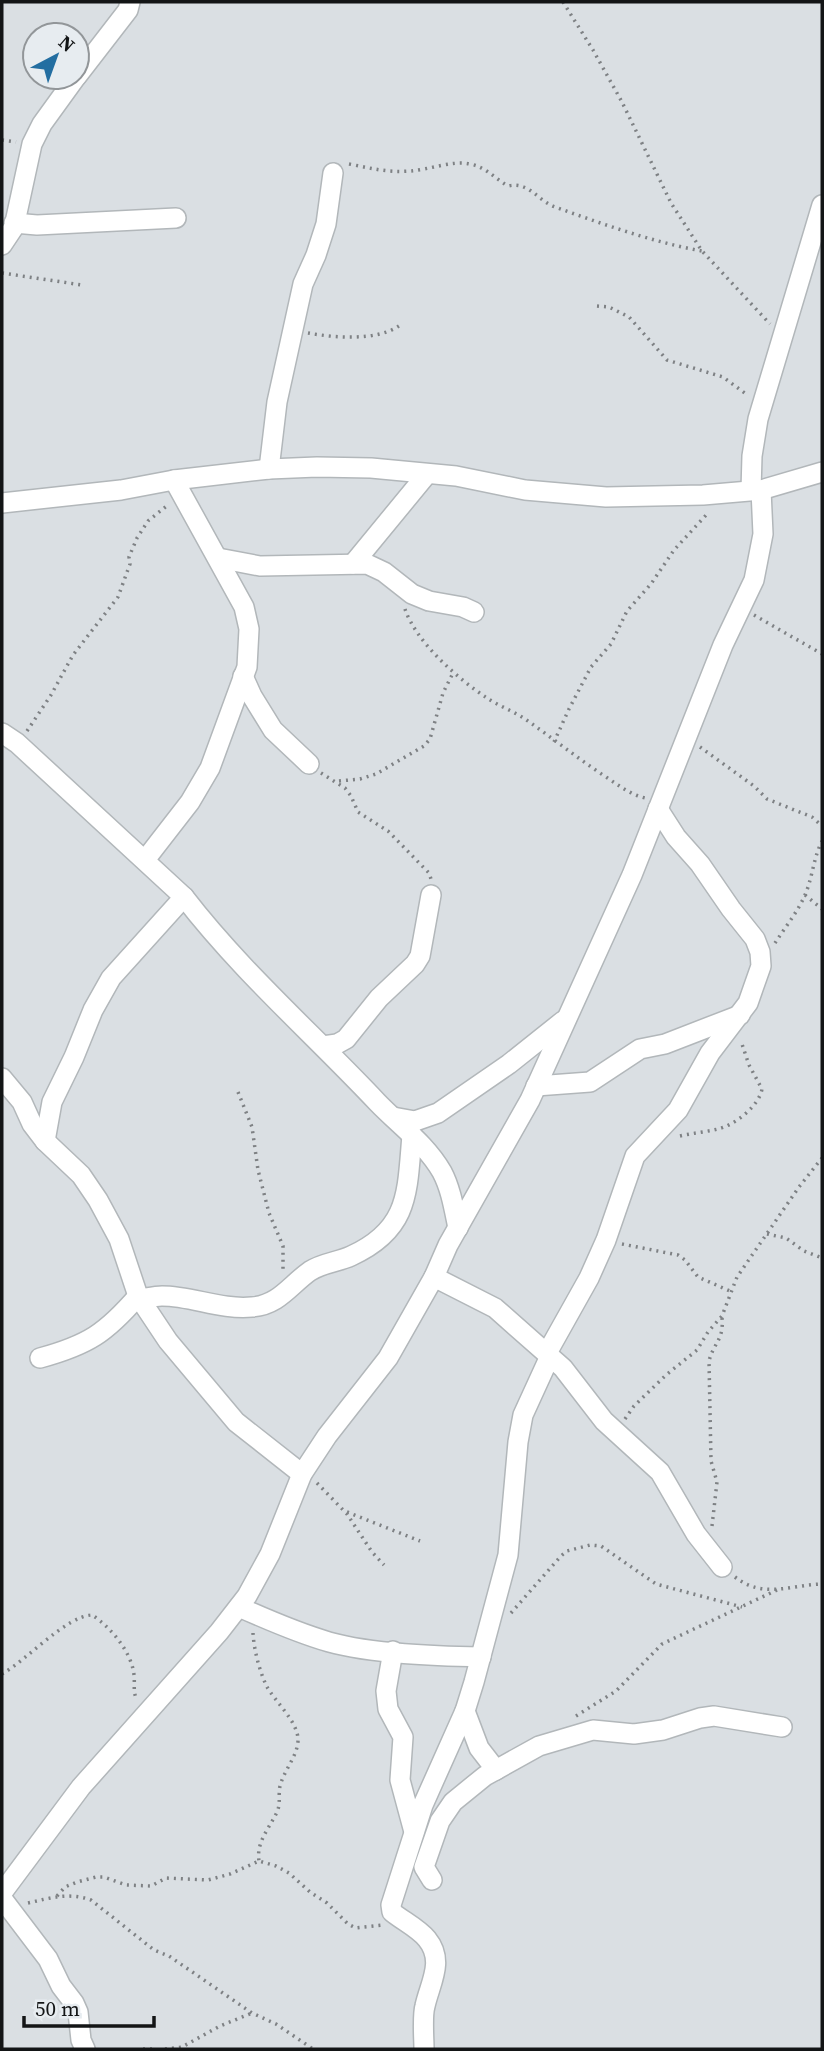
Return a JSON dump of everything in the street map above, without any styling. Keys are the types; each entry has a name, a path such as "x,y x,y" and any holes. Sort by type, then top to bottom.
{"street":[{"path":"91,58 128,10 130,2"},
{"path":"2,245 32,144 42,124 66,91"},
{"path":"269,469 277,402 303,284 326,224 333,173"},
{"path":"85,2049 74,2003 61,1986 48,1959 3,1897 68,1804 219,1632 245,1610 247,1596 270,1554 303,1473 327,1436 388,1358 536,1086 632,875 723,645 754,580 761,550 751,456 762,405 822,205"},
{"path":"10,225 176,218"},
{"path":"2,503 121,489 178,486 269,469 317,467 371,468 456,476 525,490 606,497 703,495 756,490 822,472"},
{"path":"353,564 427,474"},
{"path":"145,860 190,802 210,768 247,667 249,629 244,607 178,486"},
{"path":"218,558 260,566 367,564 384,572 412,594 474,612"},
{"path":"243,676 273,730 309,764"},
{"path":"9,738 184,897 237,959 412,1135 440,1169 447,1182 458,1228"},
{"path":"424,2049 424,2007 436,1963 433,1948 426,1938 392,1912 391,1905 423,1805 465,1711 481,1657 508,1555 523,1415 548,1354 606,1240 635,1156 678,1110 710,1053 737,1019 752,994 761,966 755,939 700,864 676,838 661,802"},
{"path":"323,1045 337,1044 346,1039 385,992 415,964 420,956 431,895"},
{"path":"45,1141 52,1102 93,1010 111,978 184,897"},
{"path":"393,1117 415,1121 438,1113 509,1064 567,1018"},
{"path":"536,1086 590,1082 640,1049 665,1044 737,1019"},
{"path":"2,1078 22,1102 32,1124 45,1141 81,1175 108,1214 139,1297 167,1341 236,1422 303,1473"},
{"path":"40,1358 84,1344 118,1319 139,1297 161,1296 207,1304 253,1307 270,1303 286,1293 314,1268 363,1250 394,1223 402,1210 407,1192 412,1135"},
{"path":"433,1277 495,1308 548,1354 616,1433 660,1472 696,1534 722,1567"},
{"path":"245,1610 281,1626 332,1643 443,1656 481,1657"},
{"path":"393,1651 386,1691 388,1709 403,1737 400,1780 415,1834"},
{"path":"465,1711 479,1748 496,1770"},
{"path":"432,1880 424,1867 446,1810 470,1786 539,1746 593,1730 634,1734 663,1730 714,1716 782,1727"}],"path":[{"path":"563,2 622,102 671,203 702,251 783,339"},
{"path":"333,173 350,164 378,171 407,172 460,162 473,164 488,170 508,186 515,184 525,187 552,206 650,239 702,251"},
{"path":"2,273 82,285"},
{"path":"597,306 610,307 629,317 667,360 723,377 762,405"},
{"path":"293,331 324,336 383,335 399,326"},
{"path":"9,738 51,695 74,655 118,597 130,564 129,556 148,521 178,486"},
{"path":"554,741 591,667 611,644 627,611 651,584 674,550 727,492"},
{"path":"399,583 410,623 422,640 454,671 488,698 523,718 629,792 661,802"},
{"path":"742,609 822,654"},
{"path":"337,782 376,774 424,746 430,739 435,726 435,715 454,671"},
{"path":"687,737 754,786 767,799 813,817 822,826"},
{"path":"309,764 337,782 351,796 358,812 388,831 429,873 432,882 431,895"},
{"path":"761,966 805,894 814,858 822,841"},
{"path":"805,894 822,909"},
{"path":"672,1138 721,1129 736,1120 760,1097 760,1083 749,1065 737,1019"},
{"path":"238,1092 252,1128 258,1170 283,1246 286,1293"},
{"path":"712,1530 717,1482 711,1461 711,1352 723,1333 722,1316 737,1277 822,1158"},
{"path":"766,1234 786,1238 804,1251 822,1258"},
{"path":"606,1240 678,1255 694,1269 698,1277 730,1292"},
{"path":"616,1433 634,1406 697,1350 722,1316"},
{"path":"303,1473 345,1511 372,1552 384,1565"},
{"path":"345,1511 420,1541"},
{"path":"508,1616 561,1556 567,1551 590,1545 611,1550 633,1570 656,1584 742,1607"},
{"path":"722,1567 745,1585 768,1591 822,1584"},
{"path":"570,1721 616,1691 662,1644 777,1590"},
{"path":"245,1610 267,1687 298,1735 295,1753 280,1787 281,1802 258,1846 259,1861"},
{"path":"2,1674 18,1665 75,1620 92,1615 109,1628 130,1659 134,1673 134,1693 142,1718"},
{"path":"57,1896 77,1882 96,1877 126,1885 151,1886 166,1878 208,1880 259,1861 289,1873 356,1928 381,1925 398,1917"},
{"path":"3,1897 23,1904 57,1896 81,1896 91,1900 154,1950 169,1956 251,2013 276,2024 313,2049"},
{"path":"165,2049 181,2048 220,2026 251,2013"},
{"path":"143,2049 157,2049"}]}
